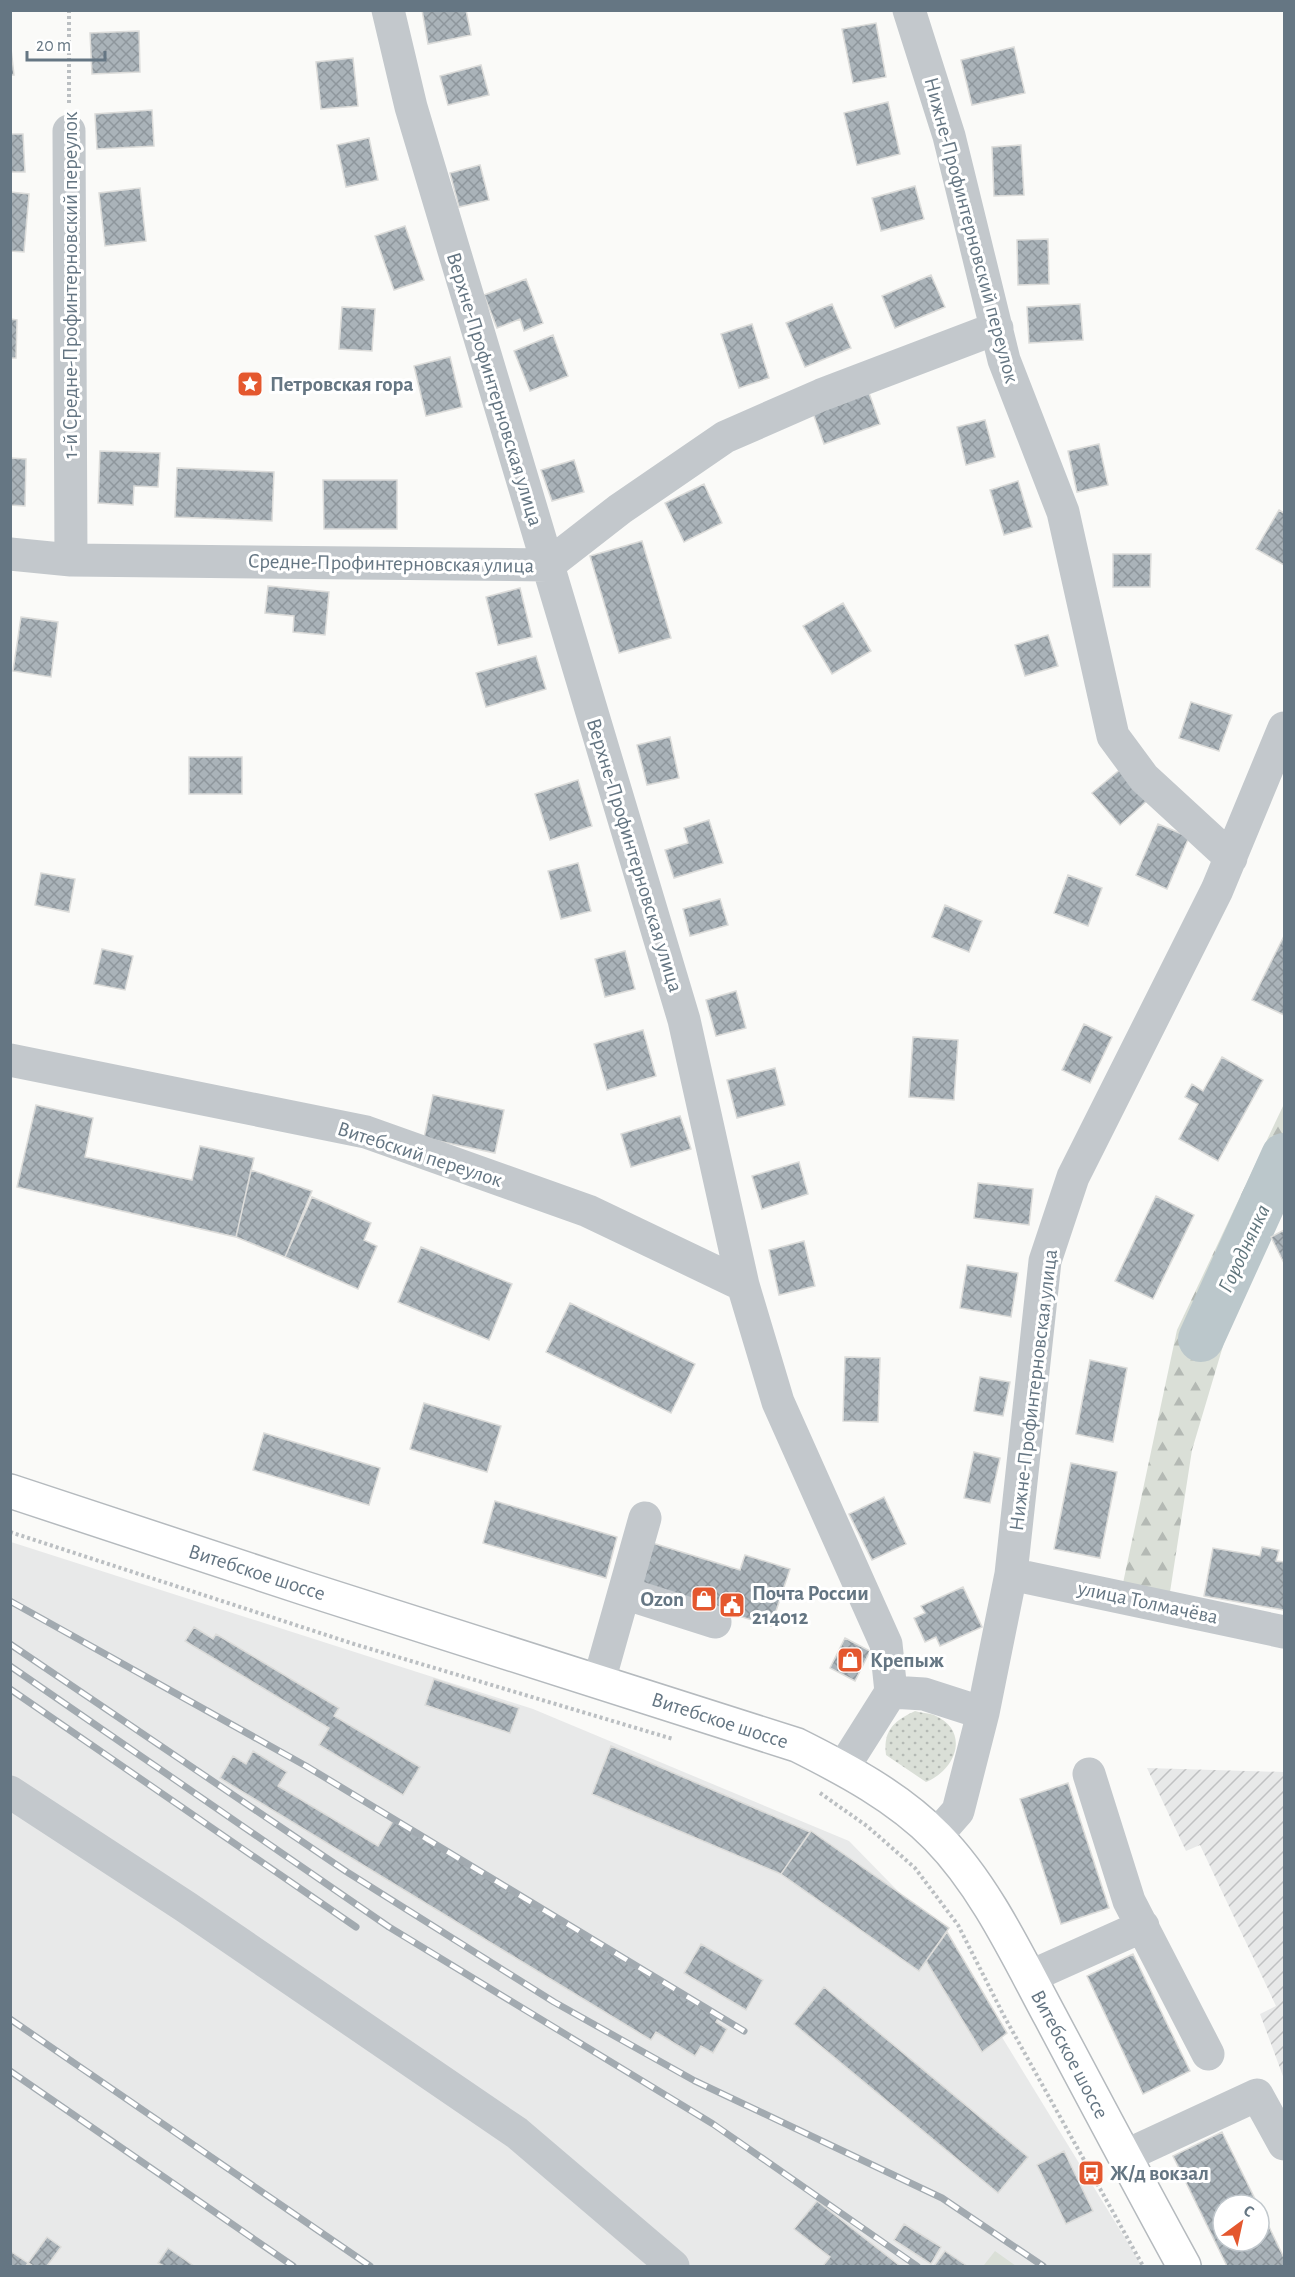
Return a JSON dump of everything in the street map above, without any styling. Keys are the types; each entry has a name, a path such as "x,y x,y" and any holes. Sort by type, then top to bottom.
{"main road":[{"name":"Витебское шоссе","path":"10,1491 304,1588 796,1745 843,1768 902,1808 936,1836 978,1891 1029,1977 1184,2266"}],"street":[{"name":"Верхне-Профинтерновская улица","path":"388,10 411,107 684,1020 743,1285 778,1402 886,1644 891,1692"},
{"name":"Нижне-Профинтерновский переулок","path":"909,10 949,136 1004,360 1064,512 1113,736 1144,778 1231,858"},
{"name":"1-й Средне-Профинтерновский переулок","path":"69,130 71,560"},
{"name":"Средне-Профинтерновская улица","path":"10,554 71,560 548,565 620,509 724,437 821,395 997,328"},
{"name":"Нижне-Профинтерновская улица","path":"936,1836 958,1811 983,1713 1011,1574 1045,1261 1073,1177 1217,890 1284,728"},
{"name":"Витебский переулок","path":"10,1060 366,1132 588,1211 743,1285"},
{"path":"599,1681 645,1518"},
{"name":"улица Толмачёва","path":"1011,1574 1284,1632"},
{"path":"624,1593 715,1622"},
{"path":"843,1768 891,1692 924,1694 983,1713"},
{"path":"1089,1774 1129,1901 1208,2054"},
{"path":"10,1792 186,1907 517,2133 673,2266"},
{"path":"1029,1977 1143,1926"},
{"path":"1125,2156 1257,2095 1284,2144"}],"path":[{"name":"1-й Средне-Профинтерновский переулок","path":"69,10 69,130"},
{"path":"10,1532 354,1644 674,1740"},
{"path":"813,1788 883,1840 915,1868 940,1896 958,1925 1004,2016 1143,2266"}],"shaded area":[{"path":"11,1542 533,1709 849,1841 937,1931 1142,2266 11,2266"},
{"path":"1147,1768 1284,1772 1284,2079 1260,2014 1276,2006 1200,1845 1186,1851"}],"green space":[{"path":"1284,1104 1284,1195 1237,1299 1192,1450 1170,1592 1123,1583 1177,1330"},
{"path":"915,1711 934,1715 946,1722 956,1740 955,1750 945,1769 926,1782 886,1755 886,1739 891,1727"},
{"path":"995,2251 1016,2266 984,2265"}],"building":[{"path":"422,10 466,10 471,35 428,44"},
{"path":"876,23 886,77 853,83 842,29"},
{"path":"139,31 140,72 92,74 90,33"},
{"path":"10,40 14,75 10,75"},
{"path":"1014,47 1025,93 972,105 961,60"},
{"path":"353,58 358,106 321,109 316,62"},
{"path":"481,65 489,95 448,105 440,76"},
{"path":"888,102 900,154 857,165 844,113"},
{"path":"152,110 154,146 97,149 95,114"},
{"path":"10,134 23,134 25,172 10,172"},
{"path":"369,138 378,180 346,187 337,145"},
{"path":"1021,145 1024,195 994,196 992,147"},
{"path":"480,165 489,200 459,207 450,173"},
{"path":"915,186 924,219 881,231 872,198"},
{"path":"140,188 146,241 105,246 99,193"},
{"path":"10,192 29,194 24,252 10,251"},
{"path":"405,226 424,280 394,290 375,236"},
{"path":"1048,239 1049,284 1018,285 1017,240"},
{"path":"931,275 945,307 895,328 882,296"},
{"path":"526,279 543,323 524,331 520,319 497,328 484,295"},
{"path":"832,304 851,348 805,367 786,323"},
{"path":"1080,304 1083,340 1029,343 1027,307"},
{"path":"342,307 375,309 372,351 339,349"},
{"path":"10,319 17,320 16,358 10,358"},
{"path":"752,324 769,378 739,388 721,334"},
{"path":"553,335 568,376 530,391 514,351"},
{"path":"450,357 462,407 426,416 414,366"},
{"path":"869,393 880,424 824,444 813,413"},
{"path":"985,420 995,457 966,465 957,427"},
{"path":"1099,444 1108,485 1077,492 1068,451"},
{"path":"100,451 160,453 158,487 134,486 133,505 98,503"},
{"path":"10,458 26,459 25,506 10,505"},
{"path":"574,460 584,492 552,501 541,470"},
{"path":"177,468 274,472 272,521 175,517"},
{"path":"323,480 397,480 397,529 324,529"},
{"path":"1018,481 1032,527 1004,535 990,490"},
{"path":"704,484 722,523 684,542 665,503"},
{"path":"1279,510 1284,513 1284,565 1256,549"},
{"path":"642,541 671,638 619,653 590,556"},
{"path":"1113,554 1151,554 1150,587 1113,587"},
{"path":"268,586 329,592 325,635 293,632 294,616 265,613"},
{"path":"520,588 532,637 498,645 486,597"},
{"path":"843,603 871,651 832,674 803,626"},
{"path":"21,617 58,622 51,677 13,671"},
{"path":"1048,635 1058,666 1025,676 1015,645"},
{"path":"536,656 546,689 486,707 476,673"},
{"path":"1191,702 1232,715 1219,751 1179,738"},
{"path":"670,737 679,778 647,785 637,745"},
{"path":"189,757 242,757 242,794 189,794"},
{"path":"1122,768 1149,799 1120,825 1092,793"},
{"path":"578,780 592,826 550,840 535,794"},
{"path":"709,820 723,863 674,878 665,850 688,843 684,828"},
{"path":"1158,824 1189,837 1167,889 1136,875"},
{"path":"578,863 591,911 561,919 548,871"},
{"path":"41,873 75,879 69,912 35,905"},
{"path":"1068,875 1102,888 1088,926 1054,913"},
{"path":"720,899 728,925 690,936 683,909"},
{"path":"945,905 982,921 969,952 932,937"},
{"path":"1284,936 1284,1015 1252,1000"},
{"path":"102,949 133,956 125,990 94,984"},
{"path":"625,951 635,989 605,997 595,959"},
{"path":"736,991 746,1028 716,1036 706,1000"},
{"path":"1084,1024 1112,1037 1090,1083 1062,1070"},
{"path":"643,1030 656,1076 607,1090 594,1044"},
{"path":"913,1037 958,1040 954,1100 909,1097"},
{"path":"1222,1057 1263,1080 1218,1161 1179,1139 1198,1104 1185,1097 1192,1084 1203,1091"},
{"path":"775,1068 785,1105 737,1118 727,1080"},
{"path":"433,1095 504,1110 495,1153 424,1138"},
{"path":"36,1105 93,1118 85,1157 192,1180 200,1146 254,1158 236,1237 17,1187"},
{"path":"680,1116 691,1149 631,1167 621,1134"},
{"path":"799,1162 808,1194 762,1209 752,1176"},
{"path":"251,1170 312,1191 285,1257 236,1237"},
{"path":"978,1183 1033,1189 1029,1225 974,1218"},
{"path":"1156,1196 1194,1215 1153,1299 1115,1281"},
{"path":"312,1197 371,1223 364,1240 377,1246 358,1289 285,1257"},
{"path":"1284,1230 1284,1263 1271,1237"},
{"path":"804,1241 815,1286 779,1295 769,1250"},
{"path":"421,1247 512,1284 489,1340 398,1302"},
{"path":"967,1265 1018,1273 1011,1317 960,1308"},
{"path":"570,1303 695,1364 671,1413 546,1352"},
{"path":"845,1357 880,1358 878,1422 843,1421"},
{"path":"1090,1360 1127,1368 1113,1442 1076,1434"},
{"path":"980,1377 1010,1382 1003,1416 974,1411"},
{"path":"424,1403 501,1426 487,1472 410,1449"},
{"path":"264,1433 380,1468 369,1505 253,1470"},
{"path":"974,1452 1000,1458 990,1503 964,1498"},
{"path":"1071,1463 1117,1472 1100,1558 1054,1549"},
{"path":"884,1497 906,1544 872,1560 849,1514"},
{"path":"495,1501 617,1537 606,1578 483,1543"},
{"path":"646,1541 740,1570 745,1555 790,1569 771,1626 632,1583"},
{"path":"1262,1547 1279,1550 1276,1561 1284,1562 1284,1610 1204,1596 1213,1548 1260,1556"},
{"path":"963,1587 982,1627 940,1646 936,1637 925,1642 914,1618 925,1613 921,1606"},
{"path":"194,1627 213,1639 216,1634 339,1708 334,1716 420,1767 403,1795 319,1745 329,1728 185,1641"},
{"name":"Крепыж","path":"845,1638 870,1651 855,1681 830,1668"},
{"path":"434,1679 519,1708 510,1733 425,1705"},
{"path":"611,1746 810,1832 781,1874 592,1794"},
{"path":"253,1751 287,1772 278,1786 378,1846 393,1821 718,2018 716,2022 727,2029 713,2053 701,2046 695,2056 656,2032 651,2040 220,1778 233,1756 246,1764"},
{"path":"1068,1783 1109,1908 1061,1924 1020,1799"},
{"path":"811,1831 949,1928 919,1971 781,1874"},
{"path":"947,1932 1007,2033 982,2052 926,1961"},
{"path":"701,1944 763,1980 746,2010 684,1973"},
{"path":"1133,1954 1190,2071 1143,2094 1087,1976"},
{"path":"824,1987 1028,2157 998,2193 794,2024"},
{"path":"1222,2132 1252,2193 1211,2193 1211,2233 1173,2156"},
{"path":"1064,2151 1093,2211 1066,2224 1037,2165"},
{"path":"817,2201 900,2266 823,2266 830,2257 794,2229"},
{"path":"904,2224 941,2247 931,2264 894,2240"},
{"path":"1271,2231 1284,2258 1284,2266 1227,2266 1221,2253 1271,2253"},
{"path":"47,2237 61,2247 47,2266 33,2266 28,2263"},
{"path":"168,2248 194,2266 164,2266 158,2263"},
{"path":"10,2251 28,2263 26,2266 10,2266"},
{"path":"945,2251 967,2266 934,2266"}],"waterway":[{"name":"Городнянка","path":"1201,1339 1284,1156"}],"railway":[{"path":"10,1601 306,1766 744,2031"},
{"path":"10,1644 347,1872 554,2002 695,2081 942,2198 1043,2266"},
{"path":"10,1666 389,1927 713,2124 917,2266"},
{"path":"10,1689 356,1927"},
{"path":"10,2019 370,2266"},
{"path":"10,2071 293,2266"}],"place":[{"name":"Петровская гора","path":"250,384"},
{"name":"Ozon","path":"704,1599"},
{"name":"Почта России 214012","path":"732,1605"},
{"name":"Крепыж","path":"850,1660"},
{"name":"Ж/д вокзал","path":"1091,2173"}]}
